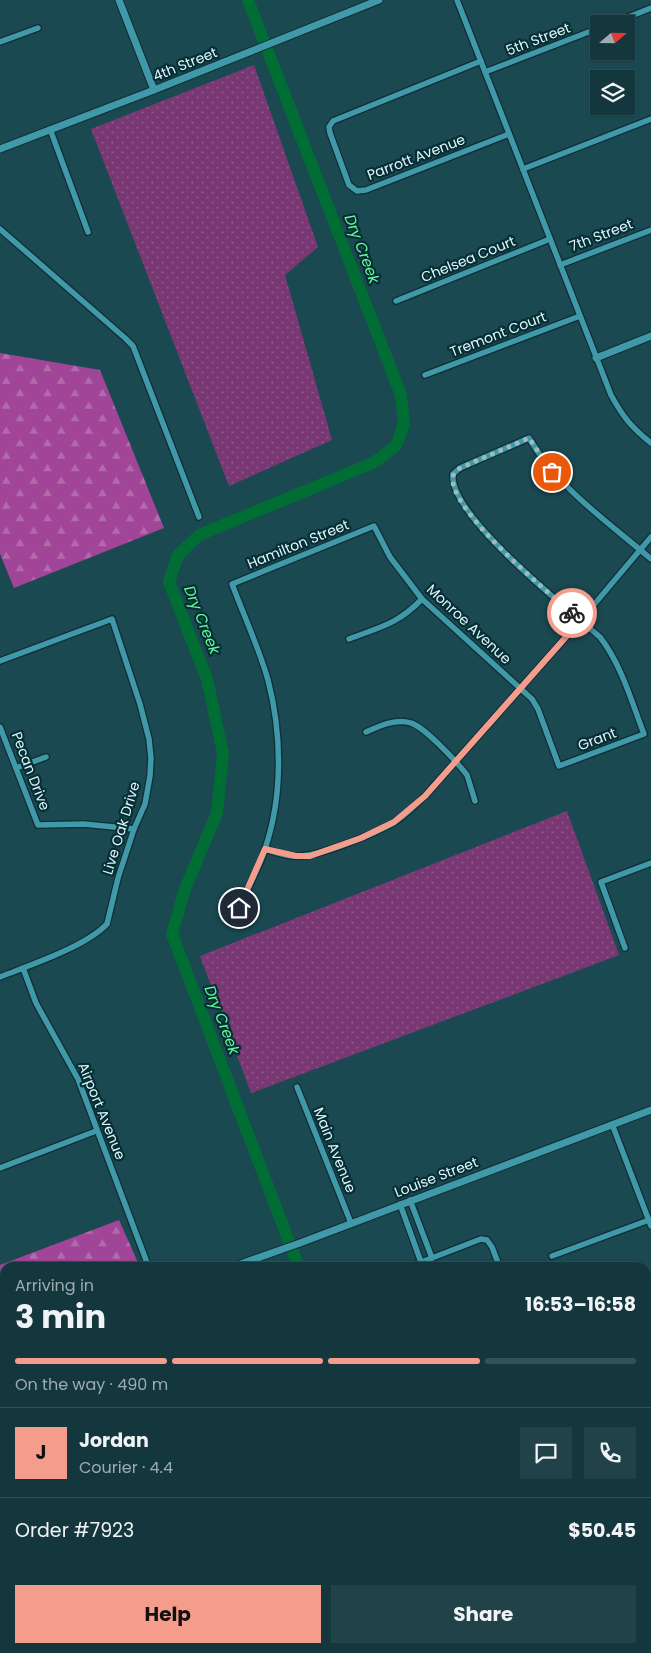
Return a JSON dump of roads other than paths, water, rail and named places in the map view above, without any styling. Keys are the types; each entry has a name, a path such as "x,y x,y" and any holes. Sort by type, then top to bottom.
{"street":[{"path":"119,0 154,90"},
{"name":"4th Street","path":"0,149 379,0"},
{"path":"457,0 611,395 624,418 651,444"},
{"path":"634,15 651,8"},
{"path":"0,42 38,28"},
{"name":"5th Street","path":"485,72 590,31"},
{"name":"Parrott Avenue","path":"481,61 333,121 329,127 330,133 350,185 357,190 366,190 509,134"},
{"path":"523,169 651,119"},
{"path":"50,130 88,232"},
{"path":"0,229 133,346 199,517"},
{"name":"7th Street","path":"560,265 651,230"},
{"name":"Chelsea Court","path":"396,301 550,239"},
{"name":"Tremont Court","path":"425,375 580,316"},
{"path":"596,358 651,336"},
{"path":"581,620 527,574 490,538 464,506 454,487 453,474 460,468 529,438 552,472 567,488 651,559"},
{"name":"Hamilton Street","path":"265,849 273,816 278,765 274,705 267,678 232,584 374,526"},
{"name":"Monroe Avenue","path":"374,526 390,557 422,599 532,699 538,709 559,766"},
{"path":"236,923 239,908 265,849 296,856 310,856 361,838 394,822 425,796 581,620 651,537"},
{"path":"349,639 397,621 422,599"},
{"name":"Live Oak Drive","path":"0,661 112,619 140,704 149,739 150,776 145,804 134,828 118,878 107,924 78,944 0,977"},
{"name":"Grant","path":"559,766 644,734 614,657 600,637 581,620"},
{"path":"366,732 393,722 411,722 456,762 467,776 475,801"},
{"name":"Pecan Drive","path":"0,727 38,825 84,824 134,828"},
{"path":"16,768 46,757"},
{"path":"625,948 601,882 651,864"},
{"name":"Airport Avenue","path":"23,968 36,1003 78,1079 147,1262"},
{"name":"Main Avenue","path":"296,1087 351,1223"},
{"name":"Louise Street","path":"246,1262 651,1110"},
{"path":"552,1256 650,1223 612,1124"},
{"path":"0,1168 96,1131"},
{"path":"410,1200 432,1258"},
{"path":"400,1204 421,1262 481,1239 487,1240 492,1246 498,1262"}],"waterway":[{"name":"Dry Creek","path":"248,0 401,395 404,424 396,446 373,463 199,535 178,555 169,582 207,679 223,753 217,813 185,889 172,934 297,1262"}]}
